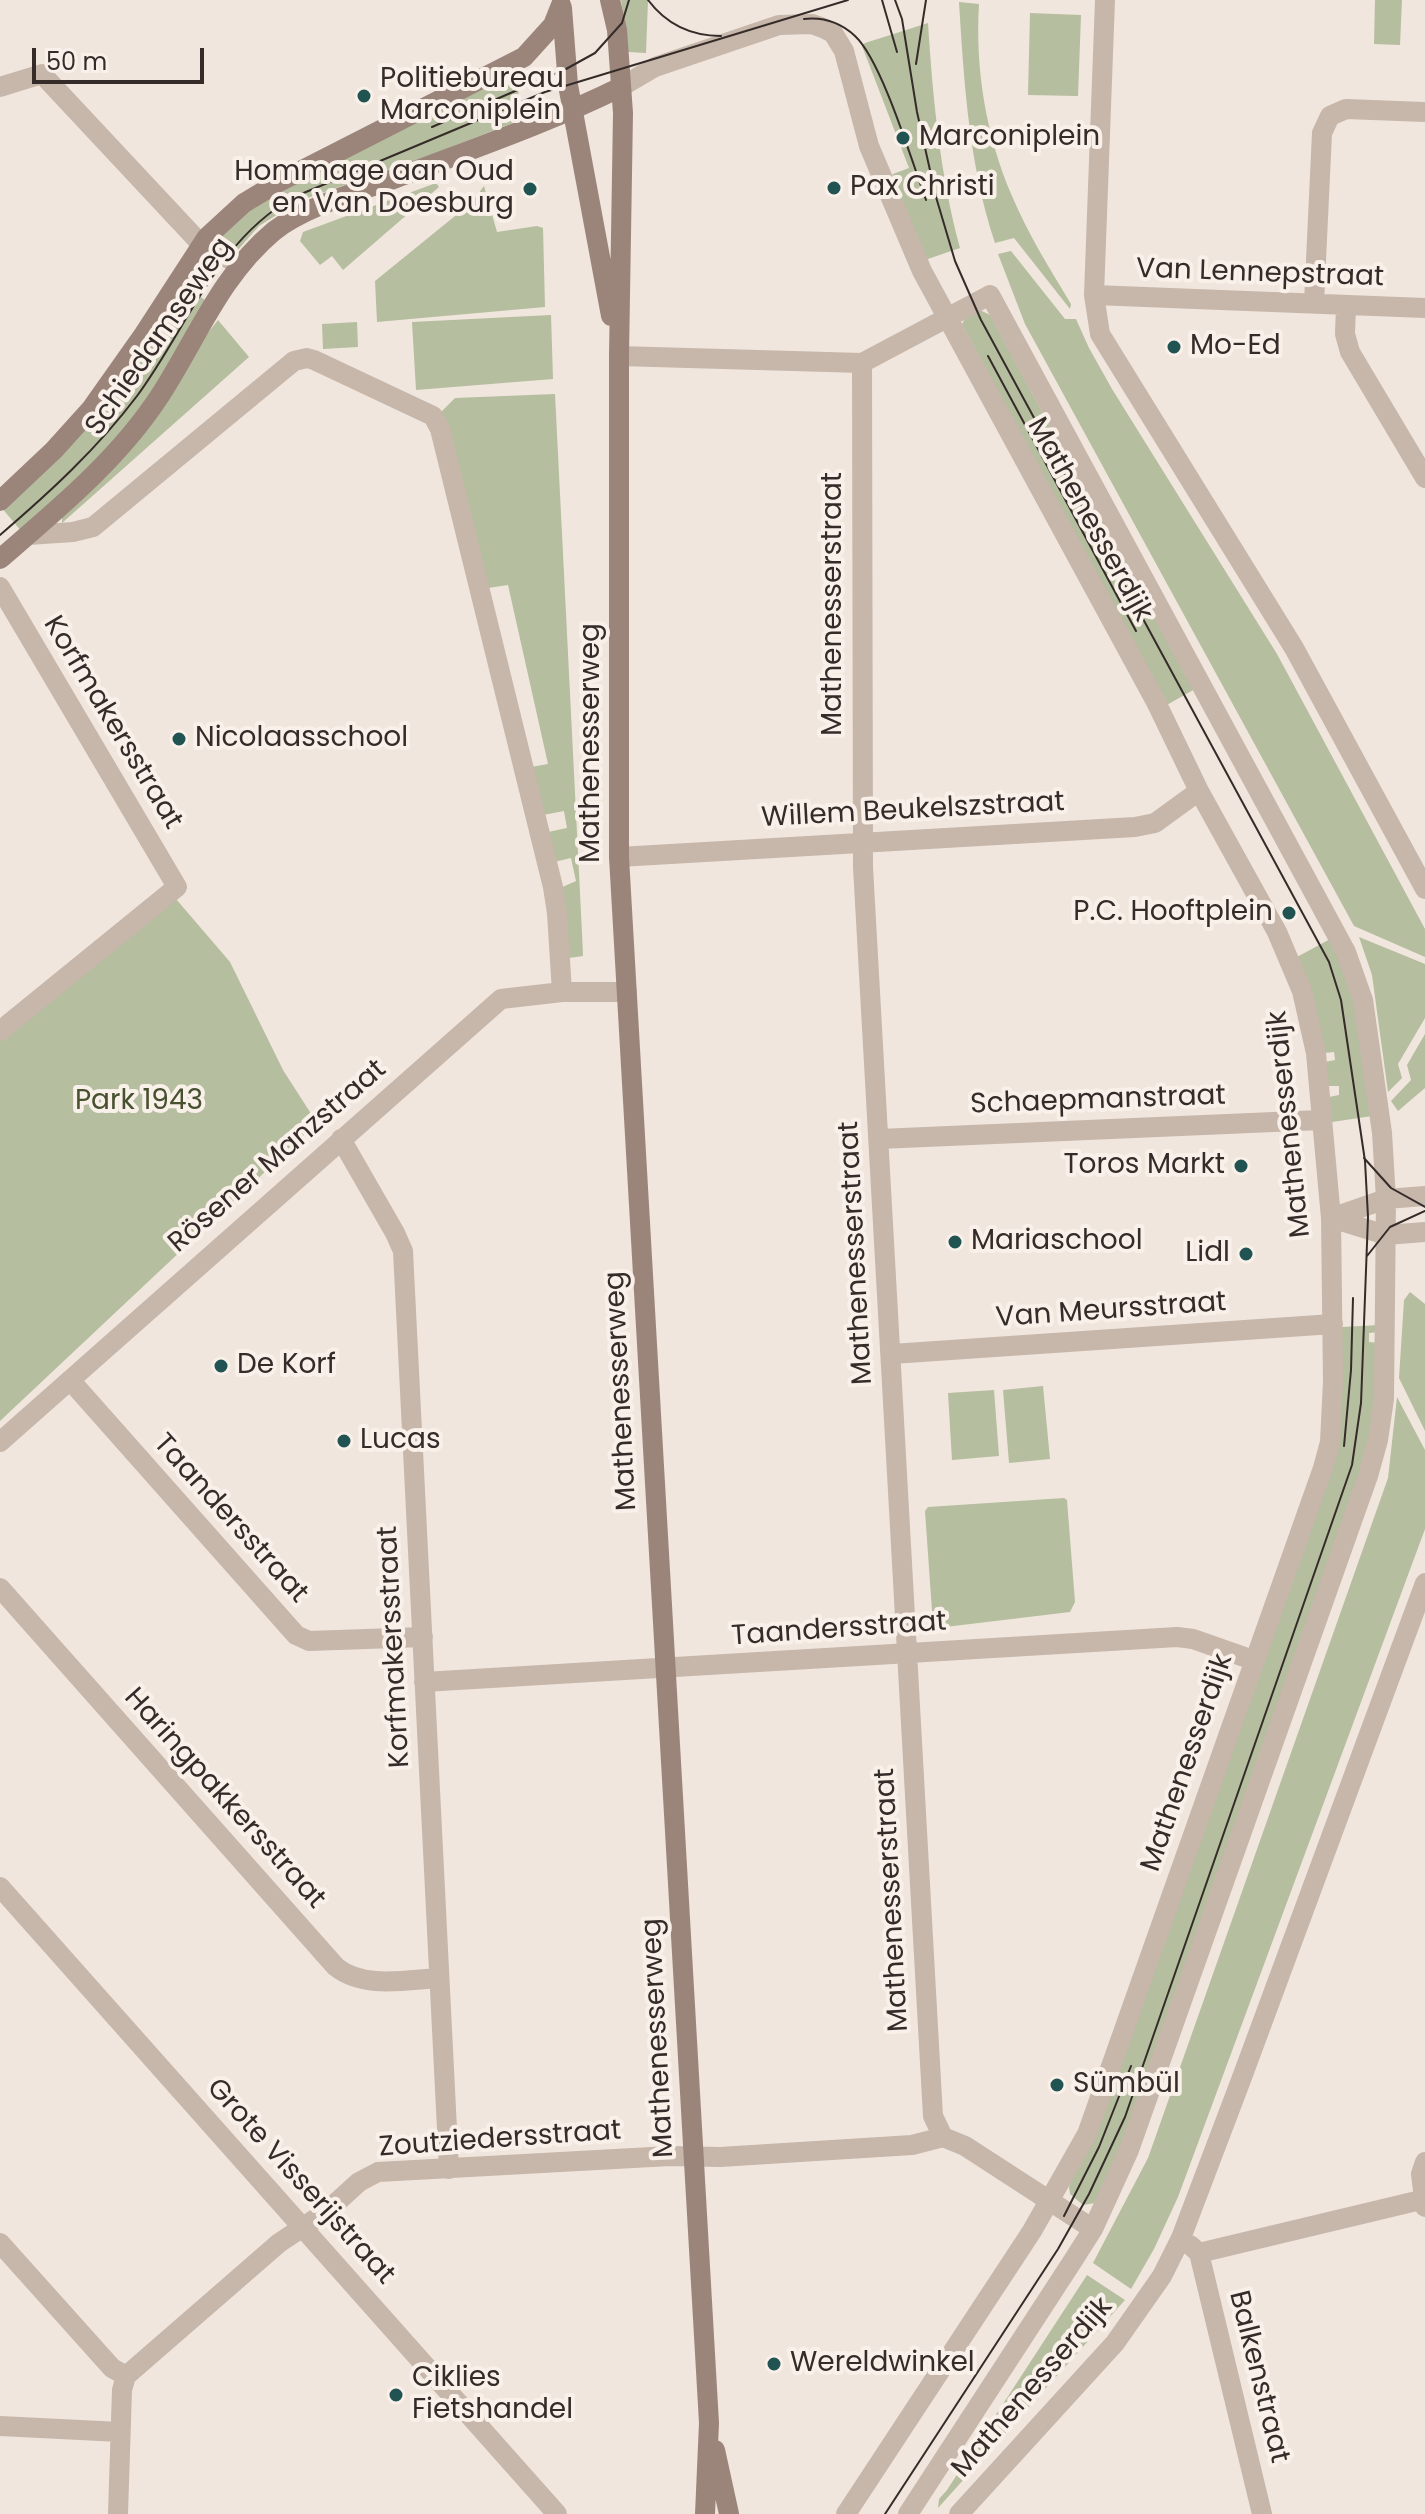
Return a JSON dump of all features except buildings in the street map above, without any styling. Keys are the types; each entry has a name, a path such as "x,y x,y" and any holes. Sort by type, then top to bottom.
{"street":[{"path":"610,0 617,30 621,87"},
{"path":"1105,0 1094,295 1100,334 1294,648 1425,889"},
{"path":"561,2 572,111"},
{"name":"Schiedamseweg","path":"0,501 54,450 91,409 144,334 201,244 231,213 257,194 524,57 553,25 561,2"},
{"name":"Mathenesserdijk","path":"621,87 655,67 779,25 812,24 833,33 844,51 869,146 922,271 1277,932 1302,991 1316,1053 1331,1218 1333,1381 1328,1449 1095,2114 1050,2202 846,2514"},
{"path":"0,87 42,74 201,244 240,265"},
{"name":"Schiedamseweg","path":"0,559 84,484 136,427 160,395 215,301 240,265 273,233 299,216 572,111 621,87"},
{"name":"Mathenesserweg","path":"621,87 619,857 709,2423 705,2514"},
{"path":"1314,303 1322,133 1330,116 1346,109 1425,112"},
{"name":"Mathenesserweg","path":"572,111 619,356"},
{"name":"Mathenesserdijk","path":"908,2514 1093,2229 1129,2150 1368,1476 1378,1440 1384,1399 1386,1199 1382,1133 1363,1000 1346,952 990,295 947,319"},
{"name":"Van Lennepstraat","path":"1094,295 1425,308"},
{"path":"1346,305 1345,334 1350,352 1425,478"},
{"path":"619,356 862,363 947,319"},
{"name":"Mathenesserweg","path":"28,535 73,532 93,527 294,361 314,360 433,416 553,887 562,992"},
{"name":"Mathenesserstraat","path":"862,363 863,843 933,2116 943,2137"},
{"name":"Korfmakersstraat","path":"0,587 177,887 0,1031"},
{"name":"Willem Beukelszstraat","path":"619,857 1135,827 1155,823 1199,791"},
{"name":"Rösener Manzstraat","path":"0,1442 501,999 562,992 627,992"},
{"name":"Schaepmanstraat","path":"879,1139 1320,1120"},
{"name":"Korfmakersstraat","path":"341,1139 403,1251 449,2169"},
{"path":"1331,1218 1386,1199 1425,1196"},
{"path":"1331,1218 1386,1235 1425,1232"},
{"name":"Van Meursstraat","path":"892,1354 1333,1324"},
{"name":"Taandersstraat","path":"70,1380 296,1635 309,1641 423,1637"},
{"name":"Mathenesserdijk","path":"959,2514 1115,2343 1162,2276 1181,2238 1425,1583"},
{"name":"Haringpakkersstraat","path":"0,1588 336,1967 347,1976 365,1981 439,1978"},
{"name":"Taandersstraat","path":"424,1682 1177,1637 1193,1639 1253,1660"},
{"name":"Grote Visserijstraat","path":"0,1887 557,2514"},
{"path":"943,2137 965,2146 1093,2229"},
{"name":"Zoutziedersstraat","path":"126,2376 279,2243 327,2211 359,2182 378,2172 912,2145 943,2137"},
{"path":"1181,2238 1199,2253 1424,2202 1421,2174 1425,2162"},
{"path":"0,2243 112,2368 126,2376 122,2390 118,2514"},
{"name":"Balkenstraat","path":"1199,2253 1262,2514"},
{"name":"Mathenesserweg","path":"709,2423 729,2514"},
{"path":"0,2426 120,2432"}],"green space":[{"path":"621,0 648,0 646,53 628,52"},
{"path":"1375,0 1402,0 1400,45 1374,44"},
{"path":"959,2 979,4 981,77 995,150 1018,210 1071,304 1070,309 1014,238 995,243 974,154"},
{"path":"1030,13 1081,15 1078,96 1028,95"},
{"path":"928,23 938,137 960,248 925,260 892,177 909,168 862,46"},
{"path":"512,71 515,73 523,119 299,201 259,226 235,253 214,243 247,210"},
{"path":"436,183 439,187 343,270 332,256 320,265 300,241 303,232"},
{"path":"484,186 497,232 537,226 543,228 545,307 377,322 375,281 471,203"},
{"path":"1011,251 1065,319 1076,319 1112,389 1277,654 1425,929 1425,957 1354,926 1025,324 998,254"},
{"path":"183,285 205,300 159,382 103,456 22,532 1,507"},
{"path":"978,309 990,315 1195,689 1165,706 962,324 966,316"},
{"path":"551,315 553,379 416,390 412,322"},
{"path":"218,320 249,357 62,523 62,517"},
{"path":"357,322 358,347 323,349 322,324"},
{"path":"555,394 583,956 569,958 560,888 576,881 571,858 554,862 548,832 567,828 564,811 543,815 531,767 548,764 508,585 488,588 440,413 455,398"},
{"name":"Park 1943","path":"176,899 230,962 283,1070 317,1123 0,1421 0,1037"},
{"path":"1359,937 1425,964 1425,1018 1398,1064 1402,1078 1388,1092 1372,975"},
{"path":"1332,938 1351,983 1372,1116 1332,1122 1329,1097 1339,1095 1339,1086 1327,1086 1325,1062 1335,1060 1334,1052 1324,1053 1297,957"},
{"path":"1425,1034 1425,1088 1398,1111 1391,1101 1411,1080 1407,1065"},
{"path":"1410,1292 1425,1304 1425,1431 1399,1378 1404,1300"},
{"path":"1379,1325 1379,1332 1369,1333 1369,1342 1379,1343 1378,1384 1367,1455 1133,2122 1095,2203 1083,2205 1070,2194 1069,2187 1332,1463 1342,1327"},
{"path":"1043,1386 1050,1459 1009,1463 1003,1390"},
{"path":"994,1390 999,1456 952,1460 948,1393"},
{"path":"1397,1397 1425,1450 1425,1529 1178,2197 1131,2289 1093,2263 1148,2158 1388,1478"},
{"path":"1067,1500 1075,1602 1070,1612 937,1628 933,1625 925,1511 928,1507"},
{"path":"1087,2275 1125,2300 938,2508 939,2499"}],"tram line":[{"path":"432,127 566,69 595,53 622,23 629,0"},
{"path":"648,0 663,16 680,27 699,34 721,36"},
{"path":"0,535 55,486 106,434 137,396 223,261 267,215 294,197 545,92 848,0"},
{"path":"882,0 897,52"},
{"path":"885,2514 1058,2249 1089,2194 1125,2117 1352,1465 1361,1403 1368,1217 1365,1161 1341,1000 1329,962 981,320 955,261 936,197 917,112 902,19 895,0"},
{"path":"916,64 926,0"},
{"path":"804,19 838,24 850,31 865,49 886,89 926,200"},
{"path":"988,356 1136,631"},
{"path":"1364,1158 1391,1188 1425,1207"},
{"path":"1367,1256 1390,1227 1425,1211"},
{"path":"1344,1446 1353,1298"},
{"path":"1064,2216 1099,2147 1131,2066"}],"place":[{"name":"Politiebureau Marconiplein","path":"364,96"},
{"name":"Marconiplein","path":"903,138"},
{"name":"Pax Christi","path":"834,188"},
{"name":"Hommage aan Oud en Van Doesburg","path":"530,189"},
{"name":"Mo-Ed","path":"1174,347"},
{"name":"Nicolaasschool","path":"179,739"},
{"name":"P.C. Hooftplein","path":"1289,913"},
{"name":"Toros Markt","path":"1241,1166"},
{"name":"Mariaschool","path":"955,1242"},
{"name":"Lidl","path":"1246,1254"},
{"name":"De Korf","path":"221,1366"},
{"name":"Lucas","path":"344,1441"},
{"name":"Sümbül","path":"1057,2085"},
{"name":"Wereldwinkel","path":"774,2364"},
{"name":"Ciklies Fietshandel","path":"396,2395"}]}
